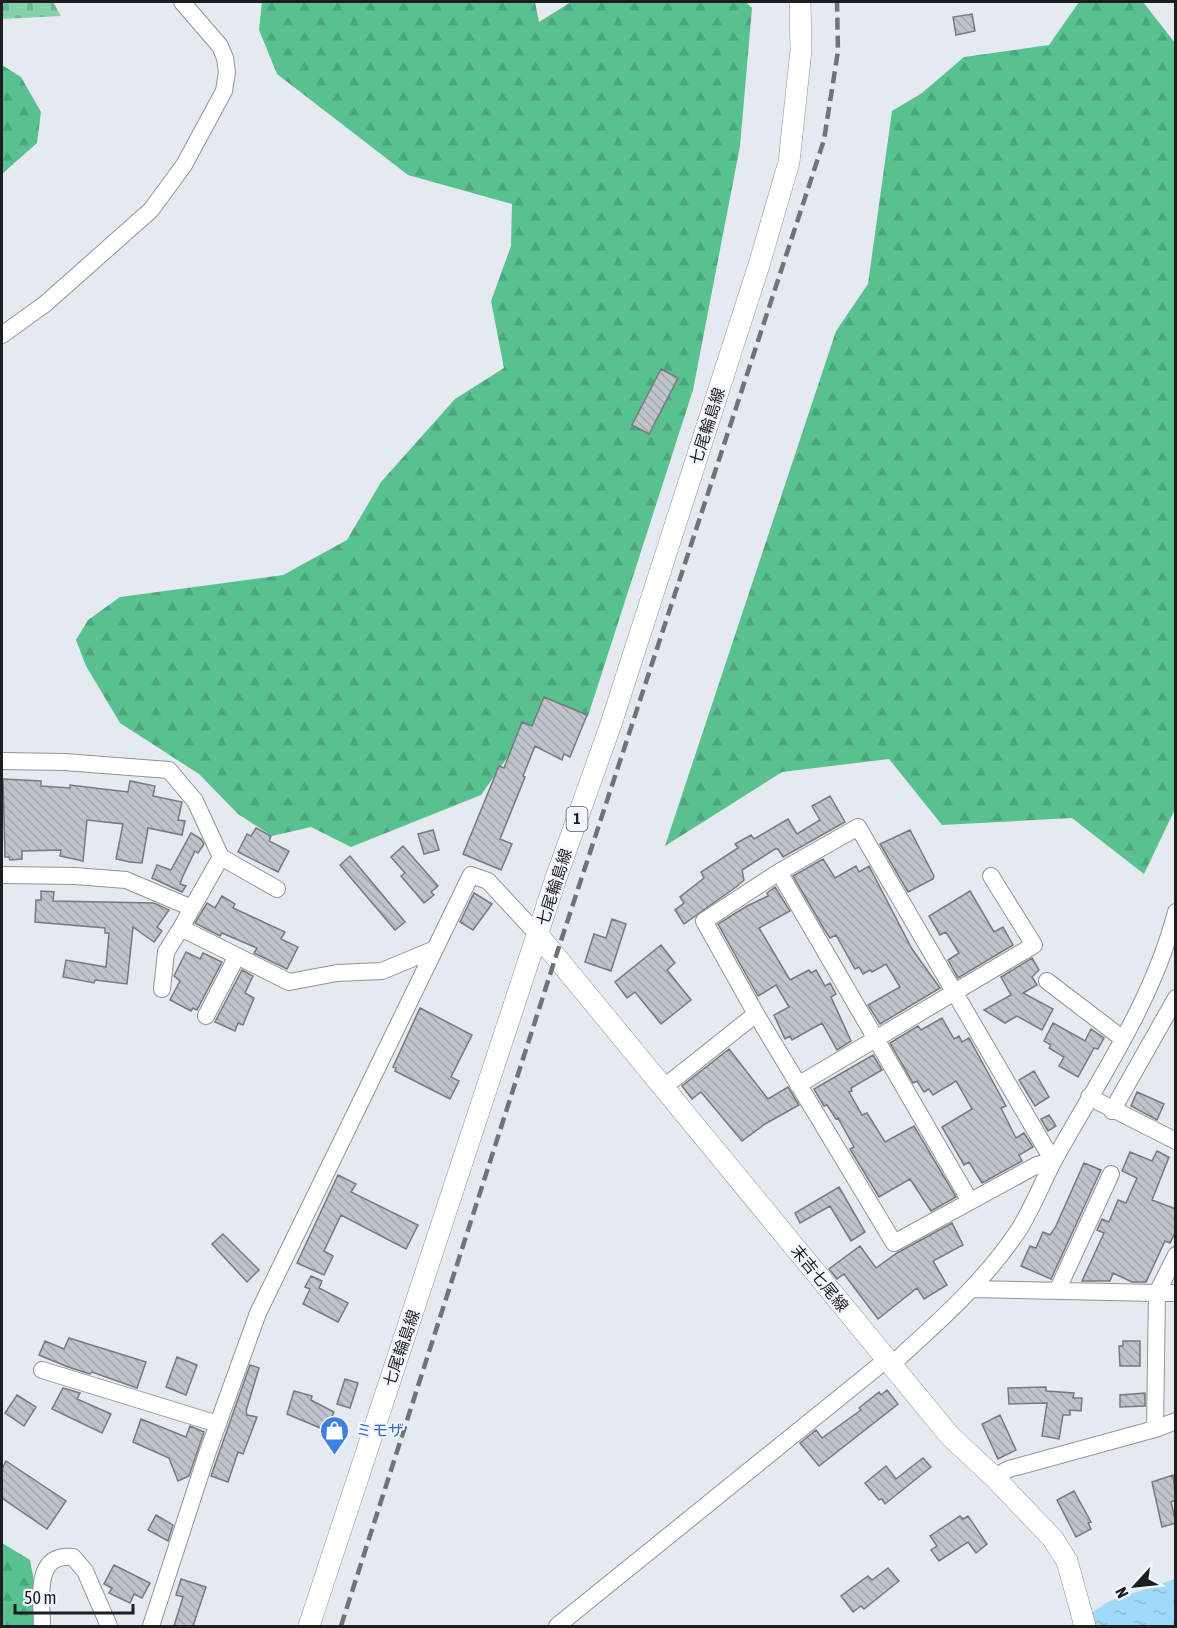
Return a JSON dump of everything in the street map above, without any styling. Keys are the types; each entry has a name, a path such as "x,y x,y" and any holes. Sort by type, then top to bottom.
{"main road":[{"name":"七尾輪島線","path":"309,1626 538,935 611,724 735,343 789,162 801,50 800,2"},
{"name":"末吉七尾線","path":"538,935 951,1436 1053,1539 1067,1561 1085,1626"}],"street":[{"path":"2,335 45,304 151,210 190,154 224,91 226,72 225,58 220,46 182,2"},
{"path":"2,761 64,762 169,770 195,801 221,857 277,889"},
{"path":"858,827 1053,1161 1037,1165 894,1243 756,1014 704,921 779,872 858,827"},
{"path":"162,989 166,952 221,857"},
{"path":"779,872 970,1201"},
{"path":"2,874 126,880 192,908"},
{"path":"151,1626 218,1424 258,1313 471,875 488,881 538,935"},
{"path":"798,1085 1034,945 991,876"},
{"path":"557,1626 889,1363 972,1289 1017,1233 1053,1161 1140,1008 1166,949 1176,912"},
{"path":"181,928 289,982 337,973 382,971 435,950"},
{"path":"206,1016 237,956"},
{"path":"1047,981 1123,1039"},
{"path":"1112,1111 1176,999"},
{"path":"664,1087 756,1014"},
{"path":"1089,1097 1112,1111 1176,1141"},
{"path":"1057,1291 1112,1174"},
{"path":"1155,1429 1157,1293 1176,1255"},
{"path":"972,1289 1176,1293"},
{"path":"42,1370 218,1424"},
{"path":"994,1477 1009,1469 1155,1429 1176,1420"},
{"path":"42,1626 43,1580 46,1567 53,1558 63,1556 74,1557 85,1571 110,1626"}],"green space":[{"path":"2,2 53,2 61,16 2,19"},
{"path":"262,2 535,2 539,22 571,2 746,2 752,8 740,146 693,390 588,716 577,729 523,735 481,795 351,847 311,827 272,836 238,814 199,774 120,723 86,666 76,640 88,620 120,597 283,575 347,540 381,482 455,399 504,368 491,301 511,246 512,204 408,175 277,74 259,30"},
{"path":"1079,2 1143,2 1175,43 1176,807 1144,874 1072,818 942,825 889,759 782,772 665,846 836,331 868,284 892,111 922,93 964,57 1049,45"},
{"path":"2,65 21,77 41,112 37,143 2,174"},
{"path":"2,1543 30,1560 39,1608 36,1626 2,1626"}],"water":[{"path":"1175,1579 1175,1626 1070,1626 1110,1601"}],"building":[{"path":"972,14 975,31 956,35 953,17"},
{"path":"661,369 678,378 649,434 632,425"},
{"path":"544,697 587,715 570,757 564,754 562,760 535,746 500,839 512,844 501,870 463,854 499,766 504,768 522,722 532,726"},
{"path":"3,779 41,781 41,786 70,788 70,785 128,792 130,781 155,786 153,796 182,802 178,820 185,821 182,835 148,828 142,863 130,862 116,859 123,824 87,820 83,861 60,856 61,850 22,851 22,859 10,860 9,857 5,857"},
{"path":"830,796 845,822 783,857 778,849 775,849 742,870 744,880 684,924 675,910 684,903 680,897 704,878 701,872 738,848 735,844 751,835 754,839 788,819 797,834 820,820 812,806"},
{"path":"256,828 271,836 269,841 289,851 278,872 238,852 247,834 251,836"},
{"path":"433,830 439,850 424,854 418,834"},
{"path":"910,830 934,876 933,879 908,892 880,844"},
{"path":"191,833 201,839 204,844 198,853 195,851 183,876 180,884 186,886 182,892 152,878 157,865 171,870"},
{"path":"403,846 438,886 431,892 434,895 424,903 401,876 405,873 391,857"},
{"path":"350,856 405,922 395,930 340,865"},
{"path":"823,859 835,878 856,866 859,872 869,866 912,949 940,988 880,1024 868,1005 900,987 886,964 863,974 859,967 855,969 836,935 830,938 824,929 793,876"},
{"path":"775,887 790,911 759,928 790,980 809,970 811,973 816,970 825,986 830,983 836,994 831,997 851,1041 837,1050 822,1023 792,1040 790,1036 785,1039 774,1015 789,1007 776,985 758,996 718,924 768,896 767,893"},
{"path":"41,891 54,892 53,901 154,903 169,910 157,927 162,931 154,942 133,927 127,984 95,980 94,983 63,977 66,960 106,967 109,933 105,933 105,928 35,922 36,900 41,900"},
{"path":"970,891 994,932 1003,927 1013,945 958,978 948,960 959,953 946,932 940,935 929,916"},
{"path":"474,893 492,904 473,930 460,922"},
{"path":"222,896 235,904 233,908 285,932 281,939 298,947 287,969 254,953 257,948 222,933 220,936 195,923 207,903 215,908"},
{"path":"612,919 626,924 611,971 585,962 594,934 606,938"},
{"path":"661,945 675,963 667,970 691,1000 661,1024 635,992 627,998 615,982"},
{"path":"186,952 200,959 203,953 222,962 197,1010 193,1008 191,1011 170,1000 180,981 174,976"},
{"path":"1032,958 1039,970 1032,977 1037,985 1023,993 1053,1009 1042,1030 1017,1016 1005,1023 984,1010 1011,995 1001,977"},
{"path":"242,970 253,976 245,993 254,998 243,1025 238,1023 235,1031 215,1022"},
{"path":"420,1008 472,1035 451,1077 459,1081 450,1099 395,1071 396,1068 393,1067"},
{"path":"942,1018 954,1039 959,1036 962,1042 969,1038 1006,1106 1001,1108 1016,1138 1024,1133 1033,1147 1019,1155 1022,1161 982,1183 969,1162 964,1165 942,1127 972,1109 956,1081 933,1095 929,1089 924,1092 917,1081 913,1083 890,1043 918,1026 921,1030"},
{"path":"1053,1023 1085,1041 1091,1029 1104,1038 1098,1049 1094,1048 1078,1077 1059,1066 1064,1057 1049,1048 1051,1045 1044,1041"},
{"path":"729,1049 768,1099 788,1087 799,1105 765,1124 742,1141 701,1092 692,1099 682,1086"},
{"path":"873,1055 882,1070 851,1088 852,1091 849,1092 862,1115 867,1113 885,1142 914,1126 956,1197 931,1211 910,1179 879,1197 850,1149 854,1147 838,1118 836,1119 827,1105 824,1106 814,1089"},
{"path":"1034,1071 1049,1097 1035,1106 1019,1080"},
{"path":"1137,1092 1164,1104 1157,1120 1131,1106"},
{"path":"1049,1115 1056,1126 1048,1131 1041,1119"},
{"path":"1157,1151 1169,1157 1152,1200 1176,1209 1176,1231 1170,1243 1165,1241 1146,1282 1132,1282 1113,1273 1110,1281 1082,1281 1104,1233 1097,1230 1102,1219 1109,1222 1118,1200 1126,1203 1137,1178 1122,1171 1130,1152 1152,1161"},
{"path":"1084,1163 1101,1170 1051,1279 1021,1266 1030,1246 1036,1248 1043,1232 1050,1235 1055,1228"},
{"path":"338,1175 356,1184 351,1192 418,1225 406,1249 341,1215 324,1251 333,1256 324,1275 297,1263"},
{"path":"839,1187 865,1232 851,1241 830,1206 800,1223 795,1213"},
{"path":"952,1223 963,1245 933,1261 947,1285 924,1299 917,1288 878,1319 844,1274 837,1279 829,1269 860,1246 876,1268 897,1253"},
{"path":"223,1234 259,1270 247,1282 212,1244"},
{"path":"311,1276 322,1281 319,1288 348,1303 338,1322 303,1304 310,1289 305,1287"},
{"path":"69,1338 146,1362 137,1388 92,1372 90,1374 68,1367 39,1355 45,1341 64,1349"},
{"path":"1123,1341 1140,1341 1140,1366 1120,1366 1119,1346 1123,1346"},
{"path":"177,1357 197,1365 186,1395 166,1387"},
{"path":"250,1365 259,1368 246,1411 247,1415 257,1417 243,1454 238,1452 228,1482 211,1476"},
{"path":"345,1379 358,1383 350,1408 337,1404"},
{"path":"1046,1387 1046,1391 1074,1393 1073,1398 1082,1398 1081,1411 1070,1410 1070,1415 1063,1415 1059,1439 1042,1436 1047,1403 1009,1404 1008,1388"},
{"path":"63,1388 80,1393 77,1399 111,1414 102,1433 52,1409"},
{"path":"887,1390 898,1404 819,1466 800,1443 816,1430 822,1438 861,1410 859,1408 879,1392 881,1395"},
{"path":"294,1391 312,1396 311,1400 334,1412 325,1430 287,1414"},
{"path":"1145,1393 1145,1406 1120,1407 1120,1395"},
{"path":"17,1395 36,1407 24,1426 5,1413"},
{"path":"1000,1415 1016,1450 998,1459 982,1424"},
{"path":"141,1419 186,1437 190,1426 204,1432 189,1476 178,1481 169,1458 133,1442"},
{"path":"923,1458 931,1467 885,1504 865,1483 886,1466 896,1479"},
{"path":"6,1461 66,1501 47,1529 2,1498 2,1469"},
{"path":"1173,1475 1176,1500 1171,1502 1176,1523 1162,1527 1152,1482"},
{"path":"1074,1491 1091,1522 1088,1523 1091,1529 1076,1537 1057,1500"},
{"path":"156,1515 173,1525 168,1541 148,1530"},
{"path":"960,1516 963,1519 968,1516 987,1544 976,1553 968,1542 939,1561 931,1550 937,1546 930,1536"},
{"path":"114,1565 150,1583 142,1598 134,1594 130,1603 109,1593 112,1588 104,1584"},
{"path":"888,1568 899,1581 864,1609 861,1606 853,1612 841,1596 868,1576 872,1580"},
{"path":"181,1579 206,1587 193,1626 174,1626 183,1597 176,1595"}],"railway":[{"path":"341,1626 556,956 824,140 838,51 837,2"}],"place":[{"name":"ミモザ","path":"335,1456"}]}
